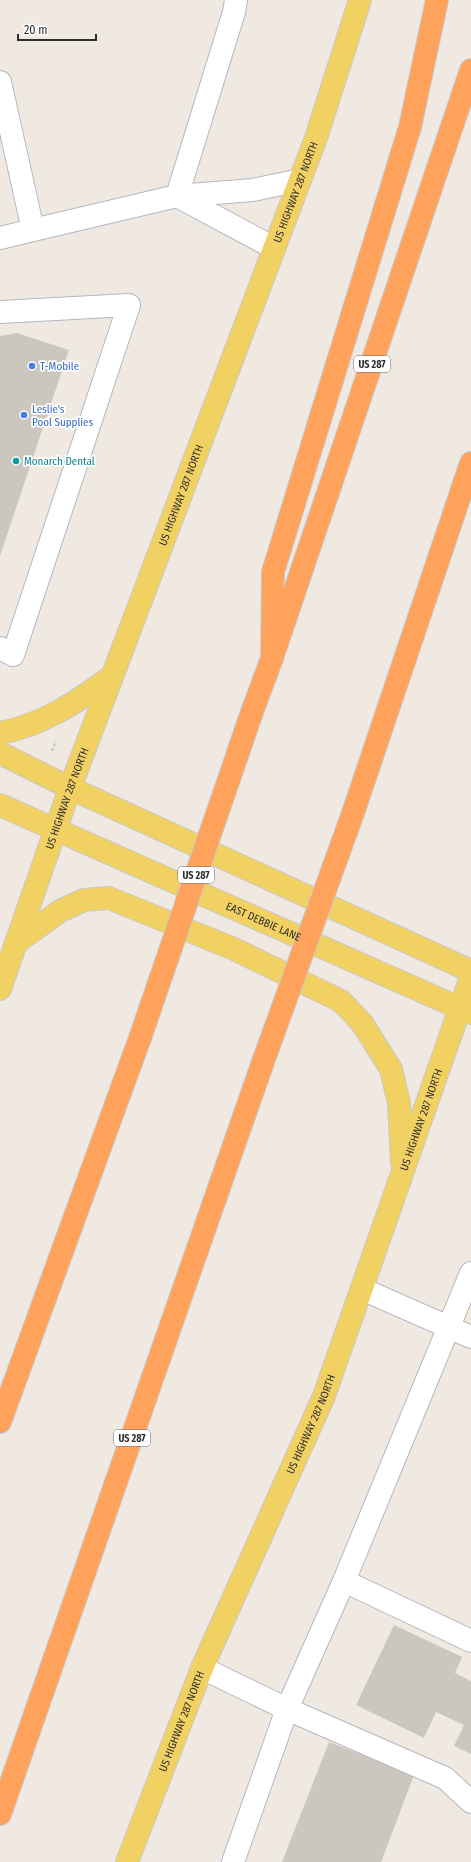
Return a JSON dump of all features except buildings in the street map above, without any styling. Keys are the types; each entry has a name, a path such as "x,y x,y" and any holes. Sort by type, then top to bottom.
{"highway":[{"path":"272,658 273,572 410,127 437,0"},
{"name":"US 287","path":"0,1422 140,1038 272,658 471,70"},
{"name":"US 287","path":"0,1814 263,1062 353,813 471,463"},
{"path":"455,510 471,480"},
{"path":"0,1410 13,1383"}],"main road":[{"name":"US HIGHWAY 287 NORTH","path":"0,989 70,788 316,138 360,0"},
{"path":"0,733 18,730 52,716 76,702 112,676"},
{"path":"0,753 70,788 471,971"},
{"name":"EAST DEBBIE LANE","path":"0,805 466,1010"},
{"path":"17,942 60,911 84,900 109,898 234,949 341,1001 362,1023 391,1069 399,1103 402,1174"},
{"name":"US HIGHWAY 287 NORTH","path":"127,1862 202,1668 324,1396 402,1174 466,1010 471,977"}],"lane":[{"path":"176,196 234,12 236,0"},
{"path":"0,82 33,230"},
{"path":"0,238 176,196 253,190 300,180"},
{"path":"176,196 274,248"},
{"path":"0,312 129,305 13,655 0,648"},
{"path":"233,1862 287,1709 344,1581 471,1273"},
{"path":"362,1290 471,1337"},
{"path":"344,1581 471,1641"},
{"path":"202,1668 287,1709 445,1778 471,1802"}],"path":[{"path":"52,751 58,737"}],"place":[{"name":"T-Mobile","path":"32,366"},
{"name":"Leslie's Pool Supplies","path":"24,415"},
{"name":"Monarch Dental","path":"16,461"}]}
